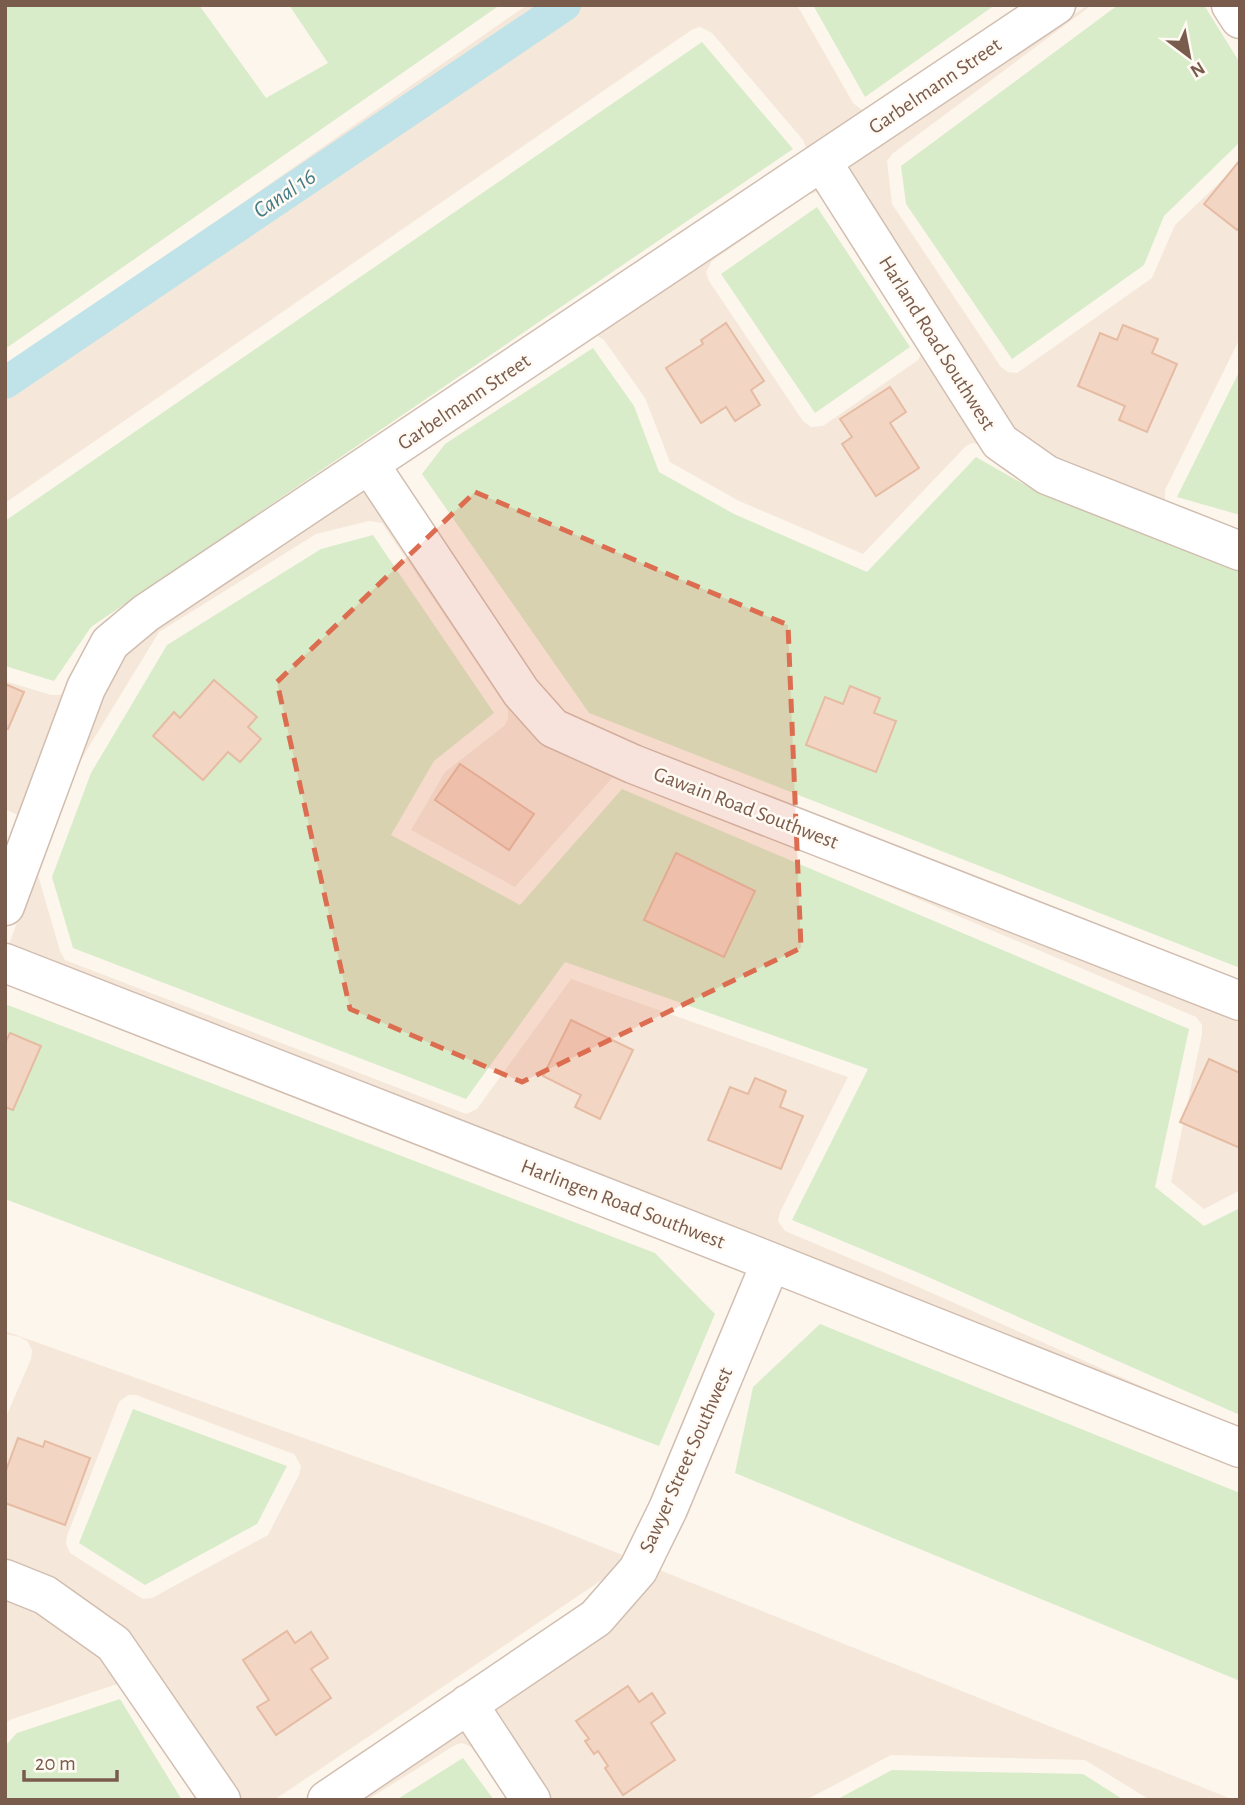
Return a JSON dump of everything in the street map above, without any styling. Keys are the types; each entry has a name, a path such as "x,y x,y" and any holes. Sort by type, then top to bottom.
{"street":[{"name":"Garbelmann Street","path":"5,906 86,688 110,643 146,613 1056,5"},
{"path":"1231,5 1240,19"},
{"name":"Harland Road Southwest","path":"822,162 1000,442 1047,475 1240,551"},
{"name":"Gawain Road Southwest","path":"370,465 521,692 553,728 633,764 1240,1001"},
{"name":"Harlingen Road Southwest","path":"5,963 1240,1448"},
{"name":"Sawyer Street Southwest","path":"327,1800 596,1618 638,1570 668,1509 771,1262"},
{"path":"5,1579 45,1595 114,1644 221,1800"},
{"path":"468,1704 531,1800"}],"highlighted area":[{"path":"475,492 788,625 801,948 522,1082 350,1009 277,682"}],"shaded area":[{"path":"527,5 797,5 853,103 865,112 807,150 803,140 712,33 700,27 693,29 5,503 5,368"},
{"path":"1088,5 1092,5 892,154 887,161 892,204 1001,367 1008,372 1017,373 1152,278 1175,225 1240,163 1240,338 1165,490 1165,504 1054,459 1011,430 845,168"},
{"path":"818,186 824,195 817,192 809,194 712,261 706,272 709,281 803,421 811,427 823,426 918,360 923,351 983,445 973,443 966,446 863,554 739,501 670,462 645,398 604,340 596,335"},
{"path":"367,488 618,775 612,778 515,887 411,830 445,772 504,726 508,719 508,710 382,523 369,521 316,534 159,632 79,763 38,875 65,960 466,1114 477,1109 571,979 848,1077 780,1212 778,1221 785,1231 916,1286 1240,1430 8,947 101,696 123,655 156,627"},
{"path":"5,681 51,695 60,695 67,689 20,816 5,809"},
{"path":"732,820 1240,1019 1239,1191 1204,1209 1171,1182 1202,1034 1202,1025 1196,1017"},
{"path":"5,1331 547,1525 625,1556 611,1574 274,1800 241,1800 127,1635 5,1562 5,1419 31,1359 32,1350 28,1342 20,1337 5,1334","holes":["128,1395 136,1395 294,1454 301,1466 268,1535 152,1598 143,1599 70,1553 66,1544 119,1402"]},
{"path":"657,1569 1234,1800 1150,1800 1085,1760 891,1755 806,1800 550,1800 491,1711"},
{"path":"5,1597 39,1610 103,1656 123,1685 114,1685 5,1723"},
{"path":"464,1728 511,1800 471,1747 462,1743 367,1800 358,1800"}],"green space":[{"path":"12,5 199,5 266,98 328,63 289,5 500,5 5,349 5,8"},
{"path":"813,5 995,5 865,97"},
{"path":"1118,5 1204,5 1240,63 1240,142 1164,216 1144,265 1012,359 906,204 901,166"},
{"path":"702,42 793,149 91,627 54,681 5,666 5,521"},
{"path":"817,207 910,347 815,413 721,274"},
{"path":"593,348 634,406 659,472 734,514 867,572 976,457 1034,490 1240,571 1240,968 589,713 422,474 445,444"},
{"path":"1240,370 1240,515 1177,497"},
{"path":"373,535 494,713 434,761 391,835 520,905 622,789 1189,1029 1155,1187 1204,1226 1240,1208 1240,1415 792,1220 868,1069 565,962 466,1099 73,948 52,877 91,773 167,645 321,549"},
{"path":"5,1004 655,1253 715,1314 659,1446 5,1199"},
{"path":"820,1324 1240,1493 1240,1681 735,1473 753,1387"},
{"path":"133,1409 287,1466 257,1524 145,1585 79,1543"},
{"path":"120,1699 182,1800 5,1800 5,1746 17,1733"},
{"path":"463,1758 494,1800 396,1800"},
{"path":"892,1770 1083,1774 1124,1800 836,1800"}],"building":[{"path":"1240,160 1240,227 1237,230 1204,204"},
{"path":"726,323 764,381 751,390 760,405 735,421 726,407 701,423 666,368 703,344 701,340"},
{"path":"1123,325 1158,339 1152,353 1177,364 1147,432 1119,420 1125,406 1078,386 1100,333 1117,340"},
{"path":"890,387 906,412 890,423 919,468 876,496 842,444 852,437 840,419"},
{"path":"214,680 257,717 248,727 261,739 240,762 228,752 203,780 153,736 174,712 180,718"},
{"path":"5,684 24,692 8,729 5,728"},
{"path":"850,686 880,698 874,713 896,721 876,772 806,745 825,697 843,704"},
{"path":"460,764 534,814 509,850 435,800"},
{"path":"676,853 755,891 724,957 644,920"},
{"path":"571,1020 633,1050 600,1119 575,1107 581,1095 543,1076"},
{"path":"10,1033 41,1046 13,1110 5,1107 5,1043"},
{"path":"1209,1059 1240,1073 1240,1148 1180,1122"},
{"path":"755,1078 786,1091 780,1107 803,1116 781,1169 708,1140 730,1087 748,1094"},
{"path":"18,1438 43,1447 45,1441 90,1458 65,1525 5,1503 5,1473"},
{"path":"287,1631 295,1643 311,1632 328,1658 311,1669 331,1698 276,1735 257,1707 269,1700 243,1660"},
{"path":"628,1686 639,1702 652,1693 665,1713 651,1723 675,1760 623,1795 605,1768 608,1766 598,1751 594,1754 585,1741 589,1739 576,1721"}],"waterway":[{"name":"Canal 16","path":"5,383 565,5"}]}
